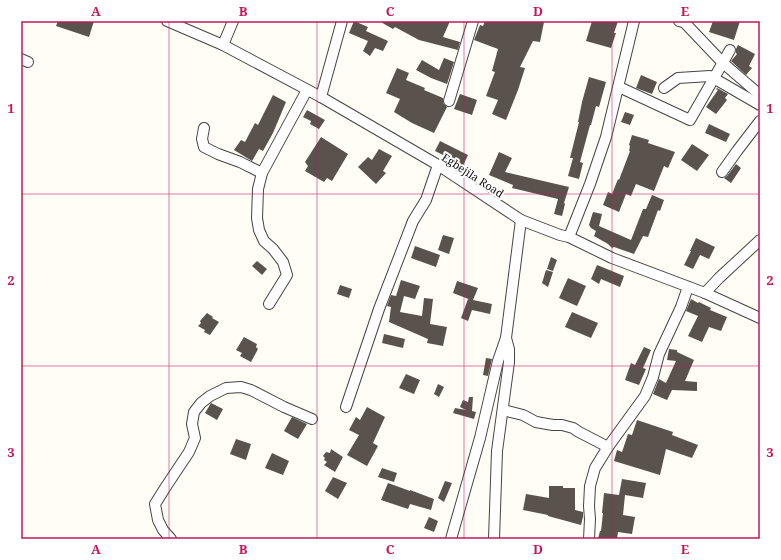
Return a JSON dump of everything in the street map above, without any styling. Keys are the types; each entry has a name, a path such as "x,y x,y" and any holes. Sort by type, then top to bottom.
{"street":[{"name":"Egbejila Road","path":"167,21 223,45 321,97 438,165 521,220 569,237 612,258 705,293 760,318"},
{"path":"223,45 233,21"},
{"path":"321,97 342,21"},
{"path":"449,101 473,21"},
{"path":"569,237 599,160 606,137 634,21"},
{"path":"679,21 684,22 723,64 760,95"},
{"path":"619,86 690,120 730,50"},
{"path":"664,88 678,78 710,76 760,105"},
{"path":"270,304 287,275 283,262 273,249 264,241 259,230 257,218 258,189 262,173 307,90"},
{"path":"722,172 760,122"},
{"path":"204,128 202,139 204,147 262,173"},
{"path":"346,407 382,302 414,221 426,200 438,165"},
{"path":"451,539 480,438 498,361 506,338 521,220"},
{"path":"705,293 760,240"},
{"path":"589,539 590,486 595,468 608,447 645,396 653,377 659,354 681,307 688,287"},
{"path":"494,539 497,450 509,362 509,349 506,338"},
{"path":"171,539 163,530 158,520 155,504 189,452 195,438 192,424 194,412 200,403 226,388 241,387 251,390 312,419"},
{"path":"503,410 523,415 536,422 562,425 573,428 608,447"}],"building":[{"path":"58,21 94,21 89,37 56,26"},
{"path":"354,21 368,27 366,31 388,41 383,51 375,48 370,56 363,51 368,41 349,33"},
{"path":"379,21 450,21 443,37 460,42 458,50 419,40 395,27 393,29"},
{"path":"485,21 544,22 540,42 533,41 520,67 525,68 506,120 492,114 498,100 486,96 495,72 492,71 498,49 474,40 480,25 483,26"},
{"path":"592,21 618,21 611,48 586,41"},
{"path":"713,21 740,21 734,40 709,32"},
{"path":"738,45 755,54 749,66 752,68 746,75 731,61 737,54 736,49"},
{"path":"444,58 454,62 447,84 416,70 422,60 439,70"},
{"path":"397,68 409,73 406,80 443,98 443,103 447,107 434,133 412,123 394,112 400,99 386,93"},
{"path":"641,75 657,82 652,94 636,88"},
{"path":"589,77 606,82 599,107 596,106 590,125 580,162 583,163 579,179 568,176 573,158 570,158"},
{"path":"717,88 728,94 725,98 727,100 716,114 706,107 718,90 716,89"},
{"path":"460,94 477,100 472,115 454,109"},
{"path":"273,95 286,102 273,133 263,151 259,149 252,161 234,150 241,140 245,142 255,123 258,125"},
{"path":"307,110 325,120 319,129 310,124 311,121 303,117"},
{"path":"625,112 634,115 630,125 621,122"},
{"path":"709,124 730,134 726,142 705,133"},
{"path":"632,135 649,140 648,143 675,152 668,168 664,166 654,191 636,184 631,196 626,194 619,212 603,205 608,192 612,194 618,179 619,180 630,151 629,145"},
{"path":"321,137 348,154 332,181 327,178 324,182 305,171 308,166 305,162"},
{"path":"440,141 468,155 462,168 454,164 455,161 435,151"},
{"path":"692,144 709,155 697,171 681,160"},
{"path":"379,149 392,156 383,171 386,173 376,184 358,167 368,157 372,160"},
{"path":"499,152 512,158 505,172 569,187 562,216 554,214 558,199 512,188 513,185 489,175"},
{"path":"736,164 741,168 731,183 724,178"},
{"path":"652,195 664,200 660,211 658,210 648,237 643,236 634,254 614,247 612,248 594,236 596,231 589,225 593,212 602,214 599,226 631,240 643,209 646,209"},
{"path":"443,235 454,238 449,254 438,250"},
{"path":"696,238 715,247 709,259 700,255 693,269 684,265"},
{"path":"415,246 440,255 436,267 411,258"},
{"path":"551,257 557,260 553,271 547,269"},
{"path":"257,261 267,269 262,275 252,266"},
{"path":"597,265 624,276 620,287 601,279 599,284 591,279"},
{"path":"546,270 553,272 548,287 542,283"},
{"path":"568,278 586,286 577,306 559,298"},
{"path":"401,280 420,286 415,299 404,296 400,312 422,316 424,298 433,299 430,324 447,327 443,346 427,343 428,339 389,322 391,307 387,306 391,295 396,296"},
{"path":"457,281 478,288 473,300 492,304 490,314 472,310 468,321 461,318 468,299 471,300 453,293"},
{"path":"340,285 352,289 349,298 337,294"},
{"path":"691,299 711,308 710,310 727,317 721,331 709,327 702,342 688,336 698,316 686,311"},
{"path":"572,312 598,323 591,338 565,327"},
{"path":"207,313 219,322 210,335 198,326 201,323 200,321"},
{"path":"384,334 405,339 403,348 382,343"},
{"path":"244,337 257,344 256,347 258,349 251,362 240,356 242,353 236,350"},
{"path":"644,347 651,350 643,368 646,369 639,385 625,380 631,363 635,365"},
{"path":"669,349 677,350 677,352 694,360 685,381 697,382 697,391 672,390 667,400 653,394 659,379 666,383 676,361 667,360"},
{"path":"486,358 492,359 488,376 483,375"},
{"path":"406,374 420,380 414,394 399,388"},
{"path":"438,384 444,387 439,397 434,394"},
{"path":"469,397 473,397 472,411 476,412 474,419 453,413 455,408 466,410 460,407 463,400 468,402"},
{"path":"211,403 223,409 217,420 205,413"},
{"path":"367,407 385,417 373,443 378,446 367,466 347,455 359,435 349,430 356,417 360,420"},
{"path":"292,417 307,424 298,439 284,431"},
{"path":"637,420 673,432 672,435 698,445 692,458 666,449 660,475 614,461 617,450 622,452 628,434 632,435"},
{"path":"236,439 251,444 246,460 230,454"},
{"path":"331,449 343,457 335,472 324,465 327,462 324,460 325,458 323,456 326,452 330,453"},
{"path":"272,453 289,461 283,475 265,468"},
{"path":"382,468 397,473 394,482 378,477"},
{"path":"333,477 347,483 338,499 325,491"},
{"path":"622,479 646,483 643,498 625,495 623,515 635,517 632,534 618,532 617,539 598,539 601,531 604,493 619,495"},
{"path":"445,481 452,483 444,502 438,498"},
{"path":"388,483 434,499 431,510 410,504 408,509 381,500"},
{"path":"549,486 575,488 575,510 583,512 581,525 548,515 523,510 526,494 549,498"},
{"path":"429,517 438,521 434,532 424,528"}]}
